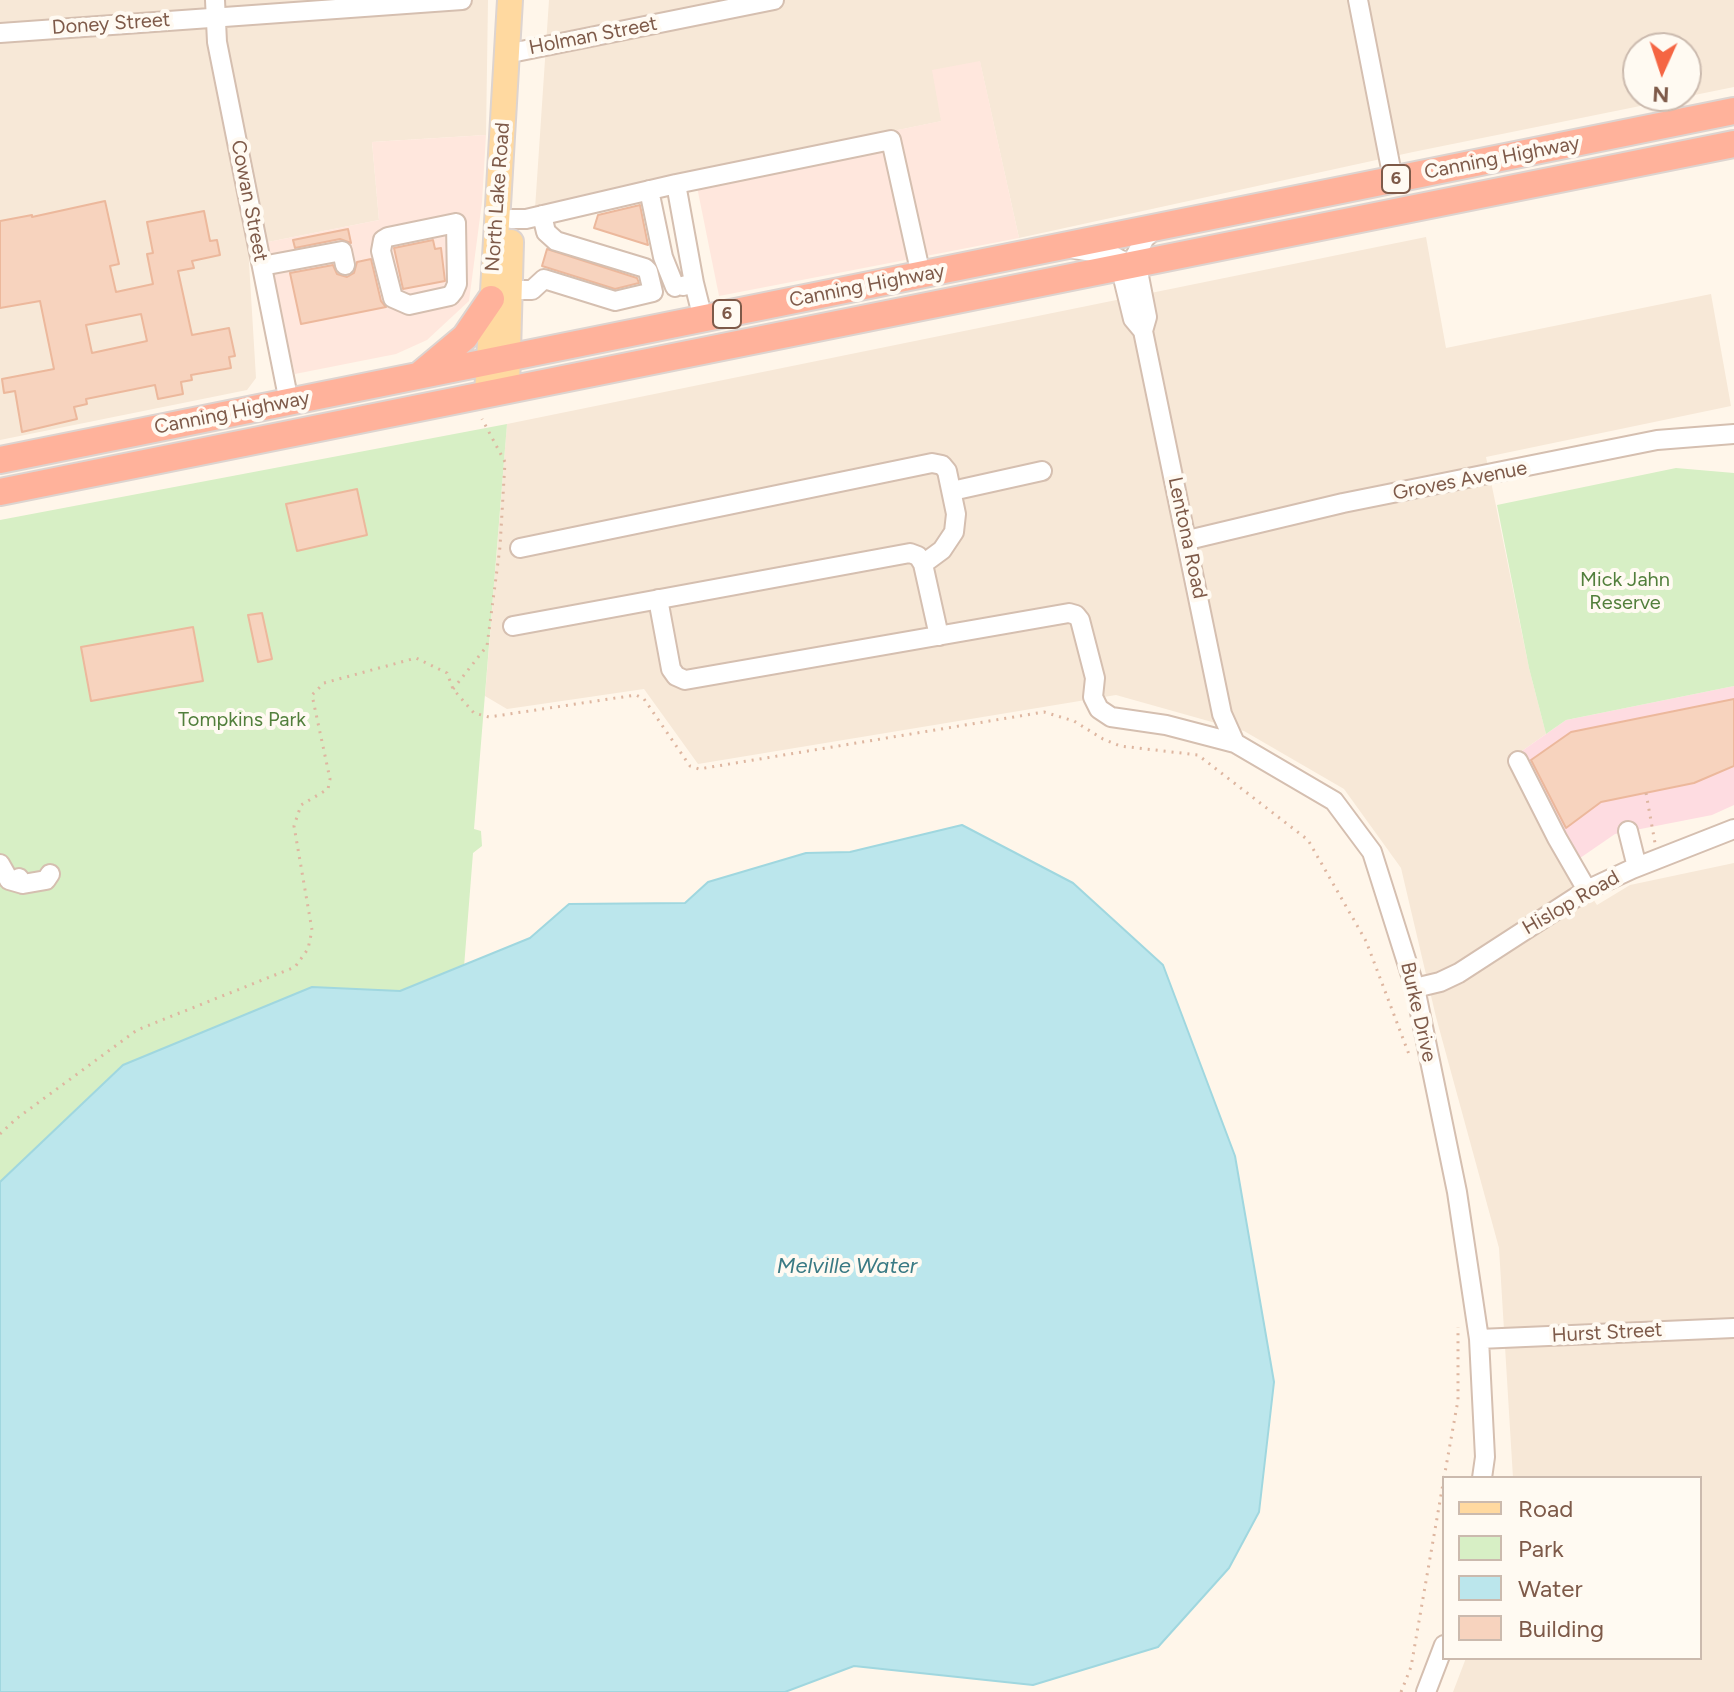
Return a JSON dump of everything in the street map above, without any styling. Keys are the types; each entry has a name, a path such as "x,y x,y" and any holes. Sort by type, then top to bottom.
{"highway":[{"name":"Canning Highway","path":"0,460 1734,111"},
{"name":"Canning Highway","path":"0,492 492,401 1130,265 1734,144"},
{"path":"419,376 465,337 500,294"}],"main road":[{"name":"North Lake Road","path":"500,294 511,219 513,53 510,0"},
{"name":"North Lake Road","path":"492,401 498,359 513,53 523,0"}],"street":[{"name":"Doney Street","path":"0,33 215,8 462,0"},
{"name":"Holman Street","path":"513,53 774,0"},
{"path":"1358,0 1393,179"},
{"name":"Cowan Street","path":"215,8 289,402"},
{"path":"511,219 891,140 921,275"},
{"path":"676,184 703,319"},
{"path":"649,190 663,257 675,287"},
{"path":"542,215 546,232 556,241 645,268 653,292"},
{"path":"456,223 457,284 450,296 409,305 393,298 381,251 383,240 456,223"},
{"path":"1059,247 1112,255 1130,265 1145,238 1156,228"},
{"path":"262,266 342,251 345,265"},
{"name":"Lentona Road","path":"1130,265 1123,278 1133,319 1143,331 1222,714 1235,743"},
{"path":"500,294 532,290 544,279 615,301 694,283"},
{"path":"615,301 620,335"},
{"name":"Groves Avenue","path":"1188,540 1343,503 1657,440 1734,434"},
{"path":"520,548 932,463 942,465 947,471 956,514 954,532 942,550 923,564"},
{"path":"952,491 1042,471"},
{"path":"513,626 658,599 910,553 918,556 923,564 939,636 685,680 676,676 671,669 658,599"},
{"name":"Burke Drive","path":"939,636 1069,613 1076,615 1095,678 1093,697 1099,709 1111,717 1166,725 1235,743 1334,801 1372,852 1415,988 1457,1192 1479,1339 1485,1457 1482,1476"},
{"path":"1518,761 1567,841 1587,890"},
{"name":"Hislop Road","path":"1415,988 1459,973 1587,890 1734,829"},
{"path":"1628,831 1637,867"},
{"path":"0,864 9,880 46,880 50,874"},
{"name":"Hurst Street","path":"1479,1339 1734,1328"},
{"path":"1428,1691 1442,1651"}],"path":[{"path":"453,689 487,646 500,547 505,462 492,401"},
{"path":"0,1134 137,1030 295,967 308,949 312,930 294,826 301,805 328,789 330,779 312,695 324,683 416,658 447,673 453,689 474,713 489,717 636,695 644,699 690,766 699,769 1044,712 1074,721 1120,746 1198,755 1308,840 1366,941 1412,1062"},
{"path":"1646,793 1661,857"},
{"path":"1444,1476 1458,1400 1458,1320"},
{"path":"1401,1692 1411,1667 1442,1489"}],"shaded area":[{"path":"0,0 488,0 486,135 372,142 379,220 248,246 256,378 247,390 0,440"},
{"path":"549,0 1734,0 1734,87 1702,93 1702,32 1622,32 1622,110 1019,238 980,62 942,121 694,172 535,209"},
{"path":"980,61 1019,238 719,296 694,172 941,121 932,70"},
{"path":"486,135 482,202 469,301 427,340 396,354 295,374 263,243 379,220 372,142"},
{"path":"1426,237 1446,348 1711,294 1731,406 1486,457 1529,668 1546,734 1512,758 1587,890 1597,905 1630,885 1734,863 1734,1692 1453,1692 1465,1660 1702,1660 1702,1476 1513,1476 1499,1248 1436,1017 1401,868 1344,789 1244,731 1116,695 698,764 644,689 507,709 485,696 507,424"},
{"path":"1734,686 1734,805 1712,815 1615,834 1567,867 1512,758 1566,720"}],"green space":[{"name":"Tompkins Park","path":"507,424 474,829 481,831 482,846 473,853 464,967 400,991 311,987 123,1065 0,1182 0,520"},
{"name":"Mick Jahn Reserve","path":"1676,468 1734,473 1734,686 1566,720 1546,734 1529,668 1497,505"}],"water":[{"name":"Melville Water","path":"962,825 1073,883 1163,965 1235,1156 1274,1382 1259,1512 1229,1568 1158,1647 1033,1685 854,1666 785,1692 0,1692 0,1182 123,1065 312,987 400,991 530,938 569,904 685,903 708,882 806,853 850,852"}],"building":[{"path":"105,201 119,264 110,266 116,292 153,284 147,254 153,253 147,222 204,211 210,241 217,240 220,255 192,261 194,268 178,271 192,335 229,328 235,356 229,357 231,368 191,375 192,380 181,382 183,394 158,399 155,385 86,399 87,404 74,407 77,419 22,432 15,391 4,393 2,379 54,369 40,301 0,308 0,221","holes":["141,314 147,341 92,353 86,325"]},
{"path":"640,205 648,245 594,228 598,215"},
{"path":"348,229 351,243 340,239 295,248 293,240"},
{"path":"433,240 435,249 441,248 445,281 403,289 394,248"},
{"path":"547,249 637,278 639,283 615,289 542,266"},
{"path":"371,259 381,301 386,307 301,324 290,273 333,265 337,274 347,277 354,273 357,262"},
{"path":"357,489 367,535 297,551 286,504"},
{"path":"262,613 272,659 258,662 248,615"},
{"path":"193,627 203,681 91,701 81,647"},
{"path":"1734,699 1734,766 1694,783 1601,802 1566,828 1531,760 1571,732"}]}
